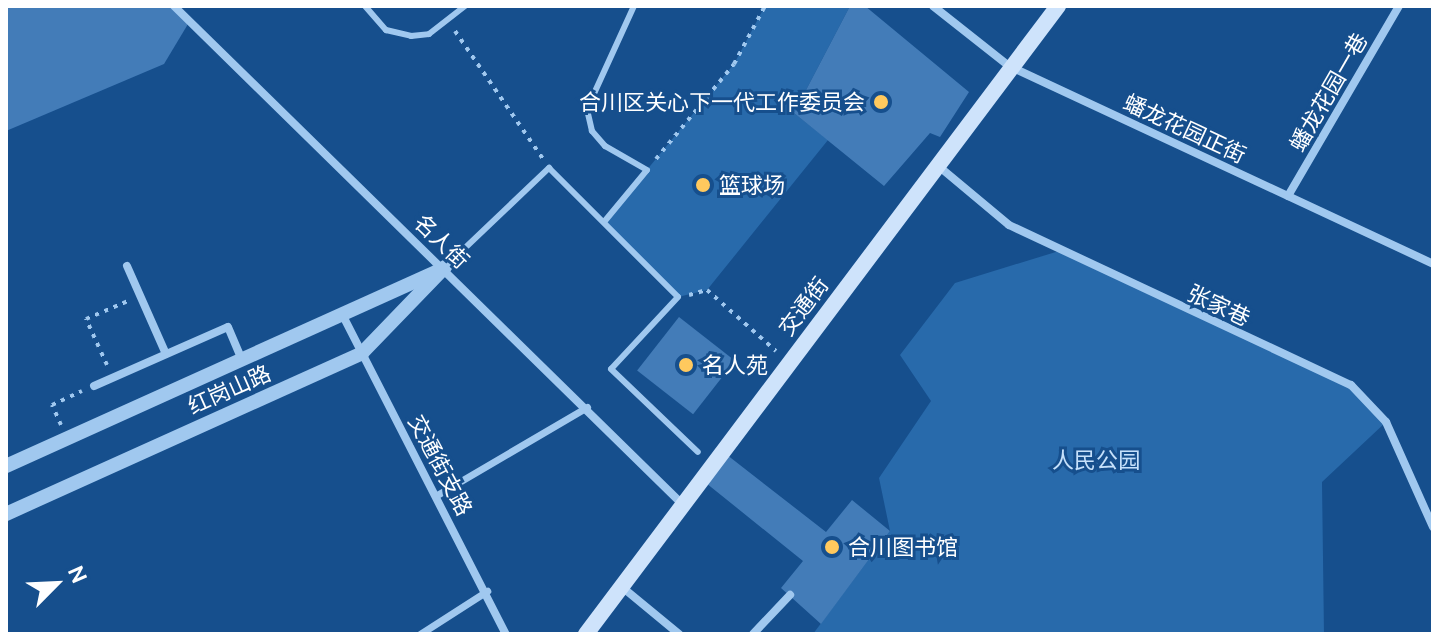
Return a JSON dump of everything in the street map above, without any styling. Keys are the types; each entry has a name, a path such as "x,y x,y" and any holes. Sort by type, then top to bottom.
{"main road":[{"name":"交通街","path":"586,634 1009,66 1058,6"}],"street":[{"name":"名人街","path":"174,6 445,267 682,504"},
{"name":"蟠龙花园正街","path":"933,6 1009,66 1433,264"},
{"name":"蟠龙花园一巷","path":"1288,196 1399,6"},
{"name":"张家巷","path":"936,164 1021,232 1351,385 1386,422 1433,527"},
{"path":"127,266 166,354"},
{"name":"红岗山路","path":"6,466 445,267"},
{"name":"红岗山路","path":"6,514 362,353 445,267"},
{"name":"交通街支路","path":"342,314 487,591 506,634"},
{"path":"94,386 228,327 242,360"},
{"path":"437,495 587,407"},
{"path":"622,586 679,634"},
{"path":"420,634 487,591"},
{"path":"753,634 790,595"}],"lane":[{"path":"365,6 386,30 411,36 429,34 449,23 465,6"},
{"path":"604,222 647,170 605,146 592,131 587,109 634,6"},
{"name":"红岗山路","path":"445,267 549,168"},
{"path":"549,168 678,297 611,369 698,452"}],"path":[{"path":"647,170 734,64 765,6"},
{"path":"449,23 549,168"},
{"path":"678,297 707,290 789,362"},
{"path":"113,378 86,319 140,296"},
{"path":"67,438 52,405 94,386"}],"green space":[{"path":"765,6 850,6 794,113 828,140 707,290 678,297 604,222 734,64"},
{"name":"人民公园","path":"1059,251 1351,385 1386,422 1322,482 1324,634 813,634 890,531 879,478 931,401 900,355 955,283"}],"building":[{"path":"6,6 174,6 188,24 164,64 6,131"},
{"name":"合川区关心下一代工作委员会","path":"850,6 865,6 969,92 940,137 930,133 884,186 794,113"},
{"name":"名人苑","path":"679,317 735,361 693,414 637,371"},
{"name":"合川图书馆","path":"722,451 826,532 852,500 890,531 821,624 781,588 803,561 701,479"}],"place":[{"name":"合川区关心下一代工作委员会","path":"881,102"},
{"name":"篮球场","path":"703,185"},
{"name":"名人苑","path":"686,365"},
{"name":"合川图书馆","path":"832,547"}]}
